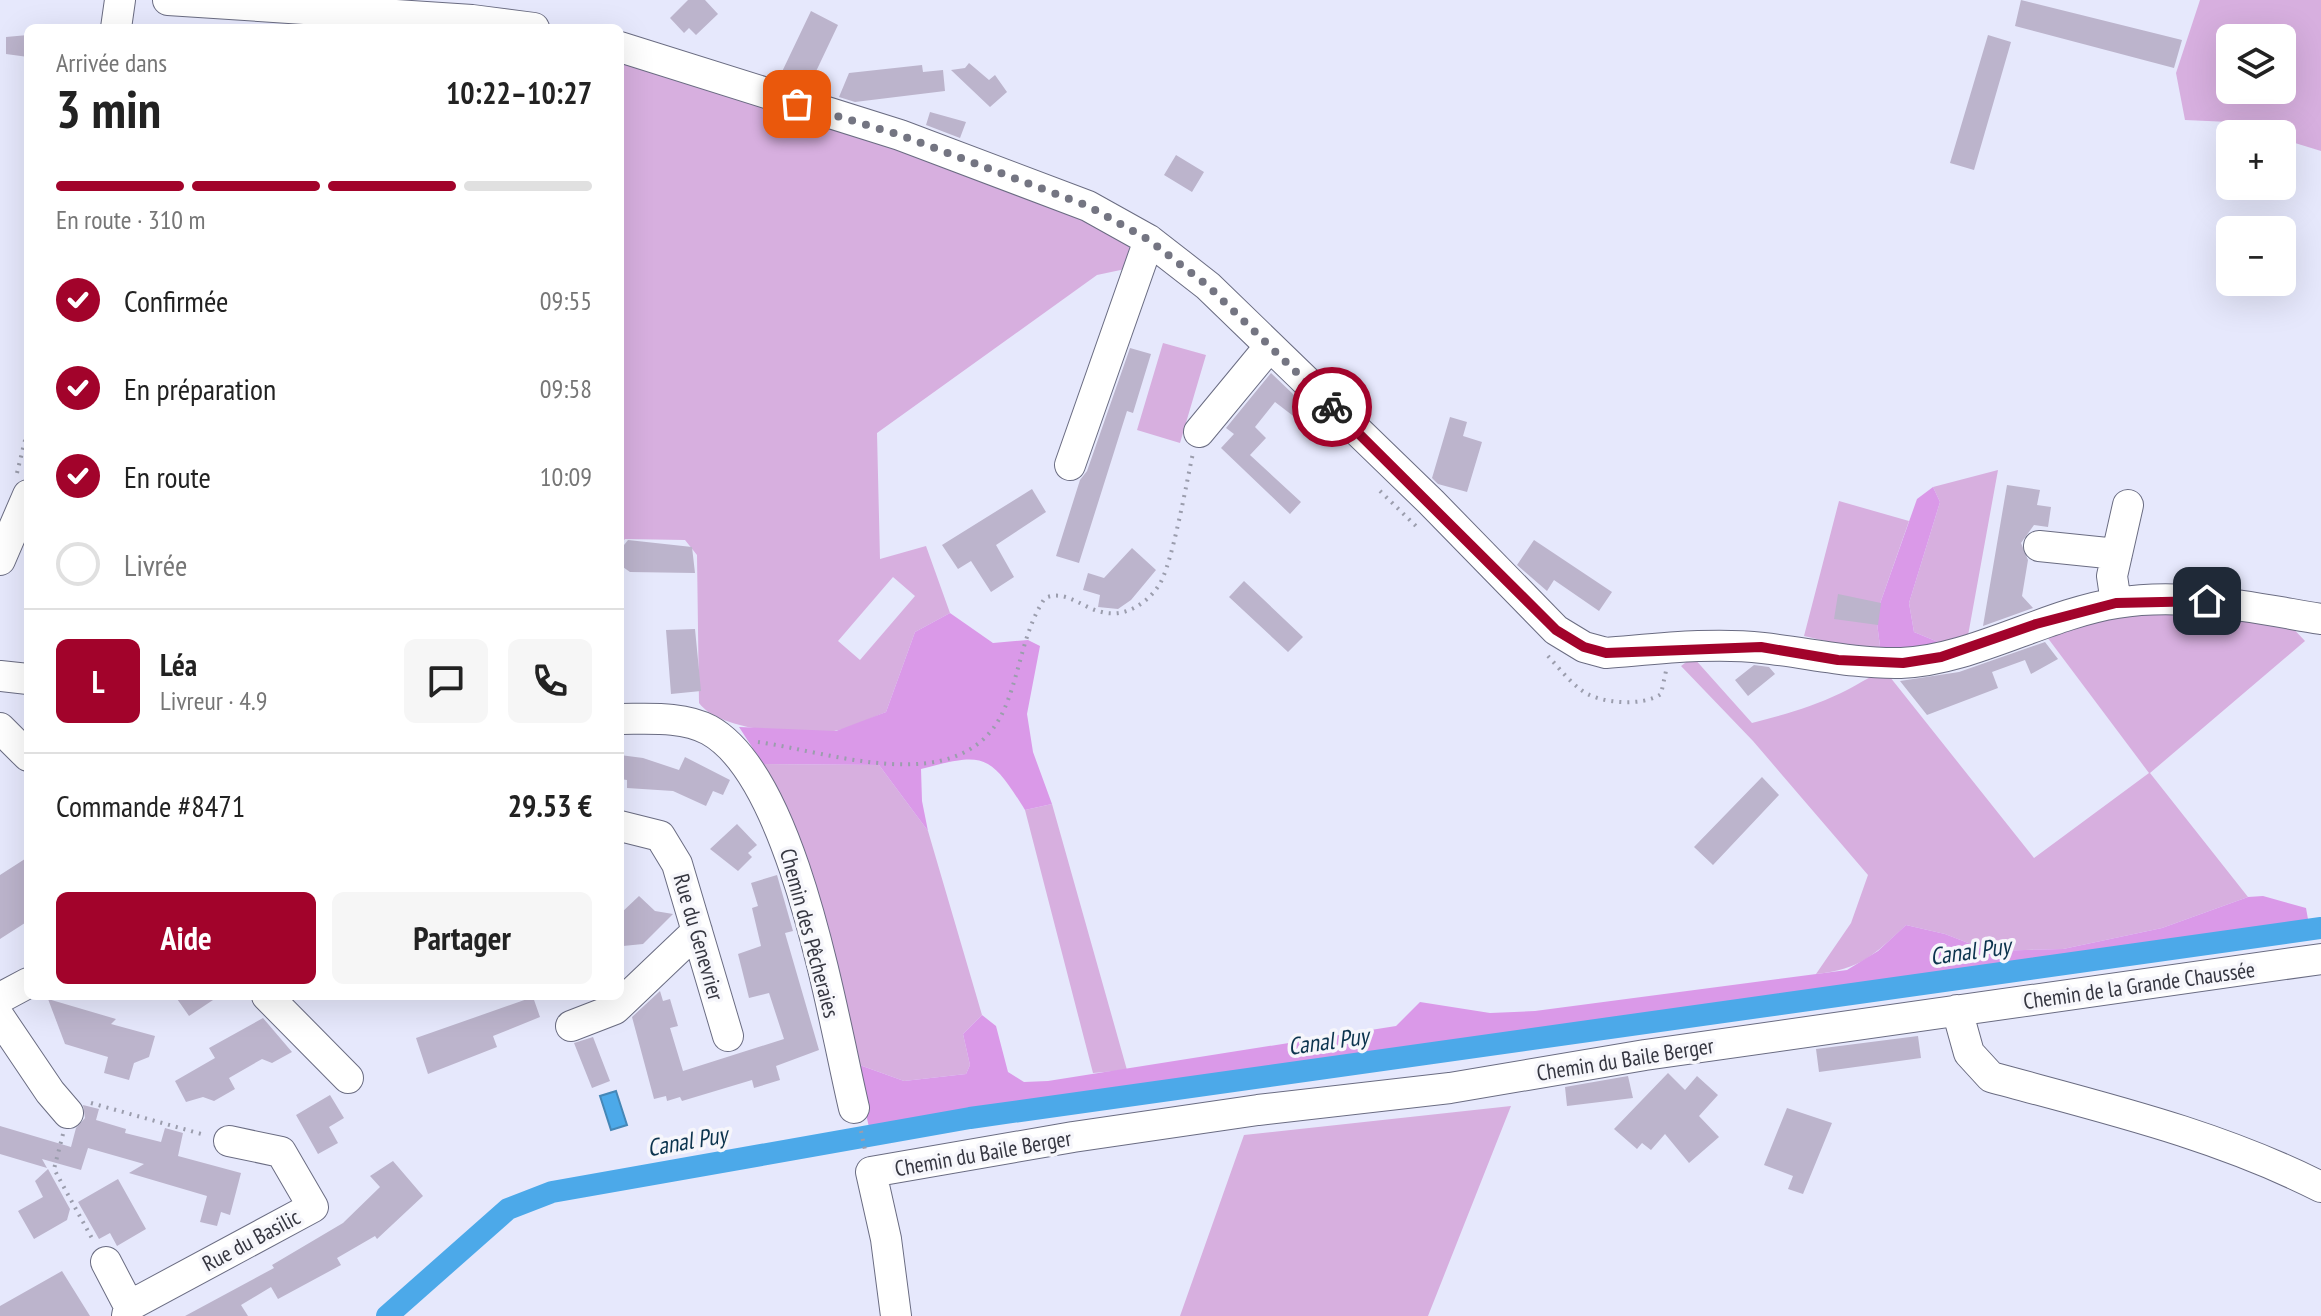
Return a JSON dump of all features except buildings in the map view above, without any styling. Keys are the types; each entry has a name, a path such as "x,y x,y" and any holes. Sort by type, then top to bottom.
{"street":[{"path":"117,24 120,0"},
{"path":"168,0 503,24"},
{"path":"624,48 900,135 1088,206 1149,240 1208,286 1431,502 1556,630 1584,647 1606,653 1761,647 1838,660 1903,663 1941,657 2036,624 2116,603 2207,601 2321,619"},
{"path":"1070,465 1149,240"},
{"path":"1199,432 1270,346"},
{"path":"0,560 24,504"},
{"path":"2116,603 2112,576 2128,505"},
{"path":"2039,546 2117,554"},
{"path":"0,676 24,679"},
{"name":"Chemin des Pêcheraies","path":"624,719 675,720 708,729 737,749 769,800 794,863 857,1117"},
{"path":"0,728 24,752"},
{"name":"Rue du Genevrier","path":"624,827 660,836 677,864 728,1036"},
{"path":"571,1026 615,1009 697,931"},
{"name":"Chemin de la Grande Chaussée","path":"1957,1010 2321,959"},
{"path":"0,998 24,985"},
{"path":"271,1000 348,1078"},
{"path":"1957,1010 1969,1053 1991,1077 2197,1133 2279,1166 2321,1187"},
{"name":"Chemin du Baile Berger","path":"868,1159 1073,1137 1258,1110 1450,1088 1645,1055 1957,1010"},
{"path":"0,1018 59,1102"},
{"name":"Rue du Basilic","path":"128,1311 313,1207 281,1152 229,1141"},
{"path":"868,1159 886,1239 896,1316"},
{"path":"106,1262 128,1311"}],"path":[{"path":"737,749 750,741 901,767 951,758 978,745 1002,715 1045,598 1063,595 1099,612 1117,615 1131,612 1160,585 1199,432"},
{"path":"106,1262 54,1169 59,1102 229,1141"},
{"path":"857,1117 868,1159"}],"shaded area":[{"path":"2200,0 2321,0 2321,151 2296,143 2296,120 2185,120 2176,73"},
{"path":"624,59 1046,194 1129,245 1130,268 1097,275 877,433 880,559 926,546 950,613 915,632 886,712 854,726 819,732 782,732 742,726 710,713 699,703 697,555 685,540 625,539","holes":["893,577 915,596 860,660 838,641"]},
{"path":"1163,343 1206,355 1180,443 1137,430"},
{"path":"1998,470 1967,641 1950,647 1914,632 1909,603 1940,502 1933,487"},
{"path":"1933,487 1940,502 1909,603 1914,632 1950,647 1881,654 1876,615 1917,499"},
{"path":"1839,501 1909,521 1876,615 1881,654 1804,636"},
{"path":"2144,606 2287,622 2305,641 2150,773 2248,897 2162,928 2063,949 1989,951 1945,934 1906,925 1866,959 1845,968 1816,974 1851,923 1868,875 1753,741 1681,666 1693,657 1752,723 1819,702 1886,672 2034,858 2149,773 2044,633"},
{"path":"950,613 993,643 1028,640 1040,646 1027,714 1033,752 1052,804 1025,810 994,768 984,762 959,760 921,769 922,801 928,831 879,765 763,764 739,727 836,731 886,712 915,632"},
{"path":"763,764 879,765 928,831 982,1015 963,1034 970,1065 966,1074 904,1081 854,1063 789,816"},
{"path":"1052,804 1127,1070 1093,1073 1025,810"},
{"path":"2263,896 2306,908 2309,925 869,1127 854,1063 904,1081 966,1074 970,1065 963,1034 982,1015 996,1026 1008,1072 1024,1082 1048,1081 1396,1026 1420,1002 1490,1013 1535,1011 1847,970 1878,951 1906,925 1945,934 1989,951 2063,949 2162,928 2248,897"},
{"path":"1511,1106 1428,1316 1180,1316 1244,1135"}],"water":[{"path":"616,1091 627,1125 611,1130 600,1096"}],"waterway":[{"name":"Canal Puy","path":"387,1316 508,1209 552,1192 970,1118 2321,928"}],"way so far":[{"path":"797,104 900,135 1088,206 1149,240 1208,286 1332,407"}],"route":[{"path":"1332,407 1431,502 1556,630 1584,647 1606,653 1761,647 1838,660 1903,663 1941,657 2036,624 2116,603 2169,599 2207,601"}]}
